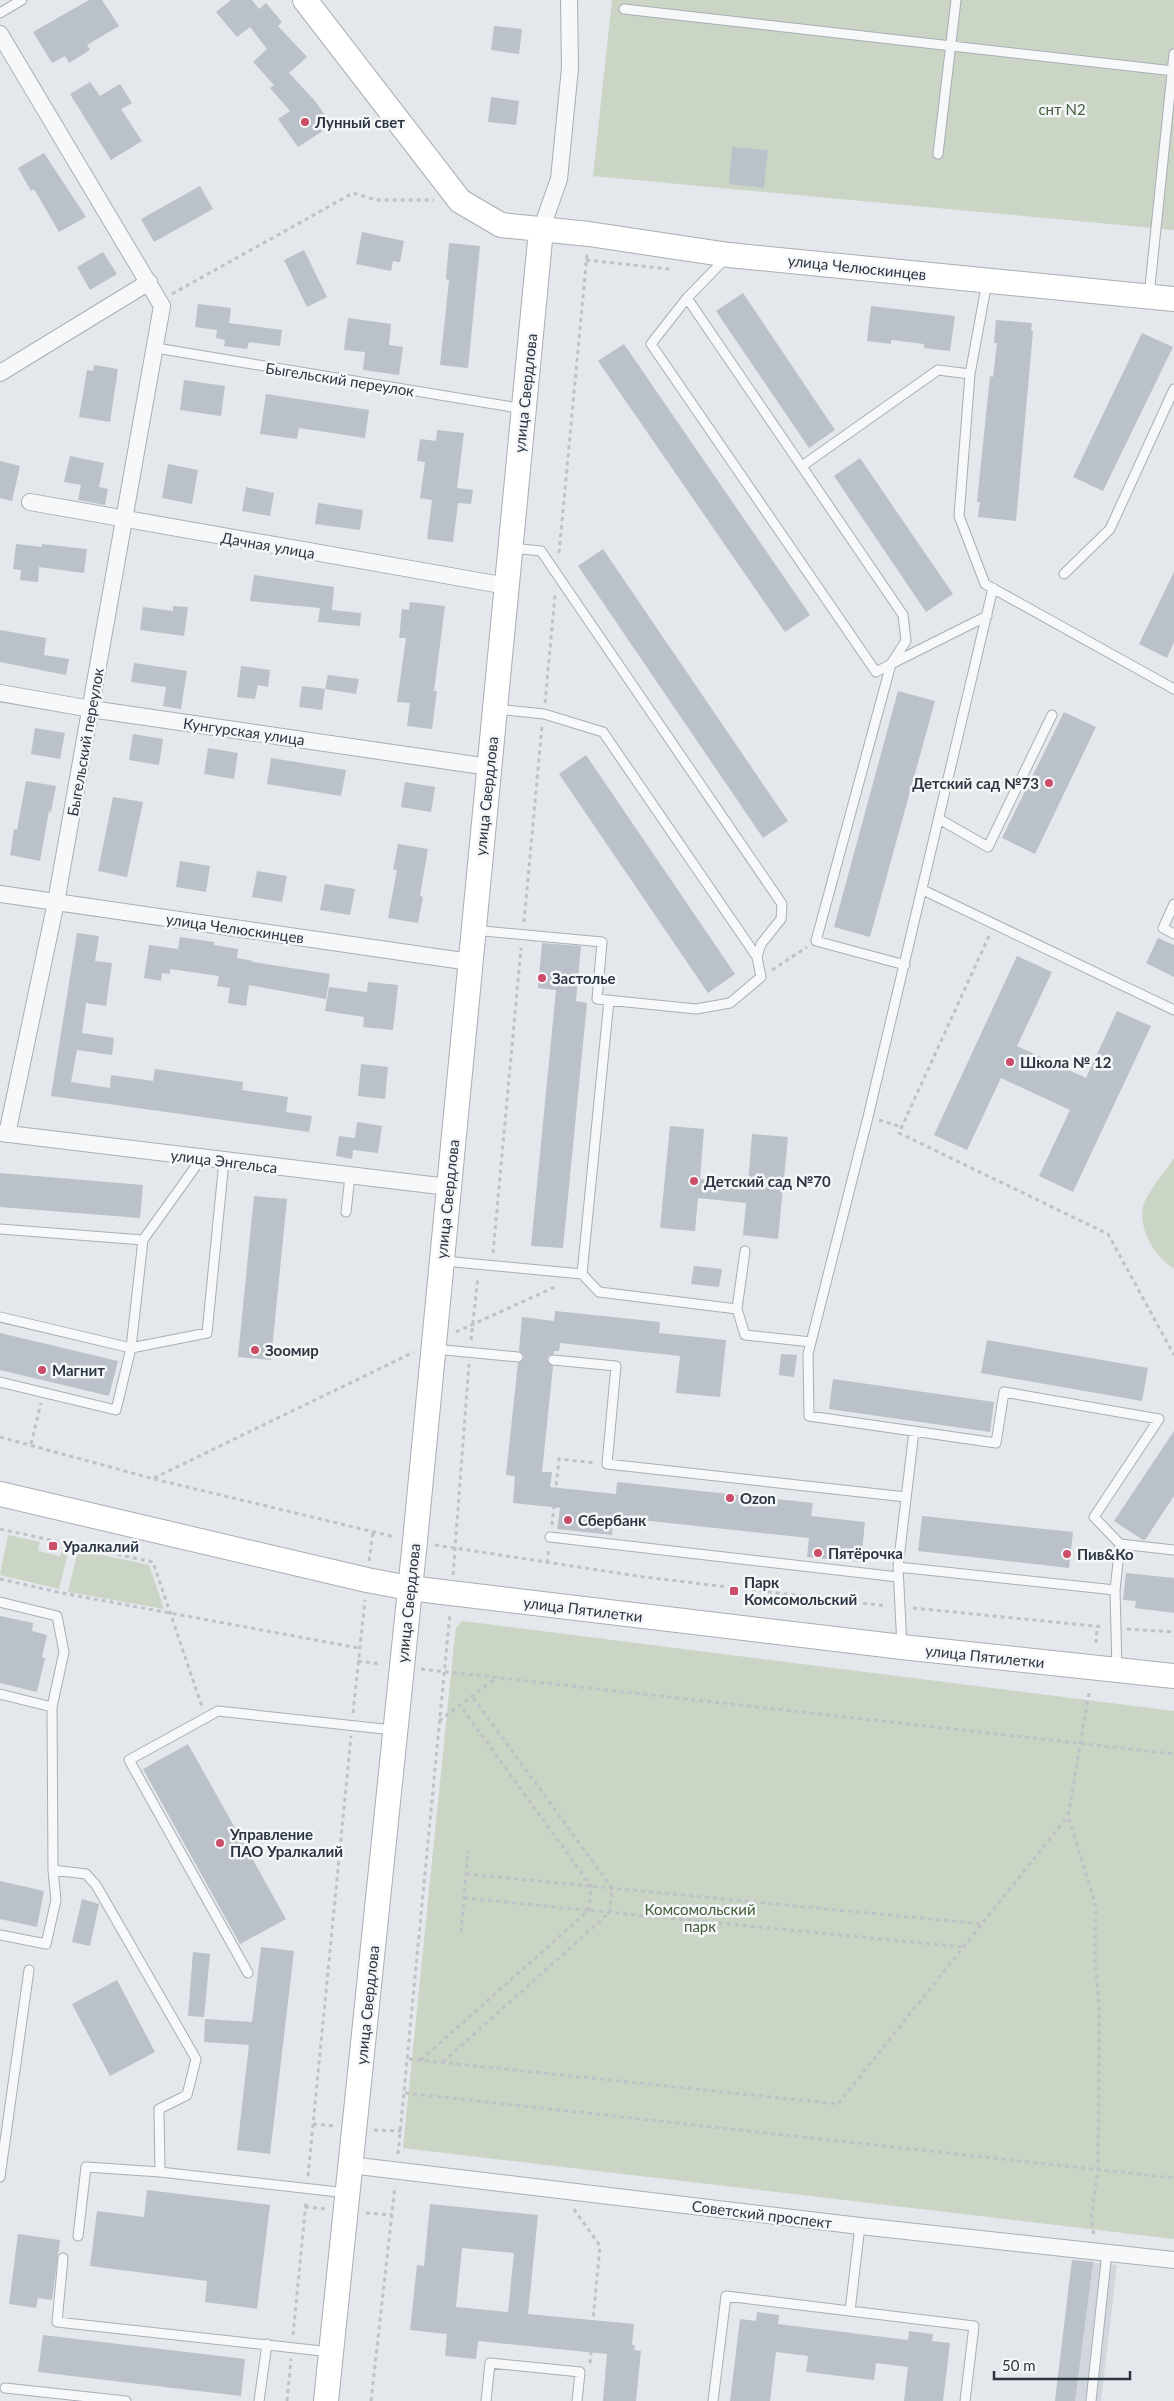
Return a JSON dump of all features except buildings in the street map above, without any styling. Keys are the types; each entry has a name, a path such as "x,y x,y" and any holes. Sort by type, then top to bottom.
{"street":[{"path":"305,0 460,201"},
{"name":"улица Свердлова","path":"326,2401 415,1541 541,230 559,179 570,68 569,0"},
{"name":"Быгельский переулок","path":"0,34 162,306 56,902 4,1134"},
{"name":"улица Челюскинцев","path":"460,201 501,225 589,234 729,255 1174,299"},
{"path":"0,373 149,282"},
{"name":"Дачная улица","path":"30,502 507,586"},
{"name":"Кунгурская улица","path":"0,693 91,709 489,767"},
{"name":"улица Челюскинцев","path":"0,894 470,962"},
{"name":"улица Энгельса","path":"4,1134 448,1187"},
{"name":"улица Пятилетки","path":"0,1494 367,1580 409,1588 902,1647 1174,1676"},
{"name":"Советский проспект","path":"350,2165 860,2226 1174,2260"}],"lane":[{"path":"0,13 22,0"},
{"path":"938,154 956,0"},
{"path":"624,9 1173,71"},
{"path":"1149,297 1174,54"},
{"path":"729,255 687,298 650,344 876,672 987,616"},
{"path":"987,280 970,374 958,516 985,584 1174,689"},
{"path":"687,298 903,615 906,641 891,664 816,942 905,965"},
{"name":"Быгельский переулок","path":"156,348 524,409"},
{"path":"802,466 938,370 970,374"},
{"path":"1064,574 1110,528 1174,389"},
{"path":"510,548 541,551 782,904 781,919 761,944 757,957"},
{"path":"993,588 905,965 808,1354 809,1416 996,1443 1004,1392 1159,1419 1094,1516 1120,1544 1174,1550"},
{"path":"473,930 602,942 596,999 696,1009 730,1003 761,977 757,957 604,732 544,714 495,709"},
{"path":"939,819 988,847 1052,714"},
{"path":"922,890 1174,1010"},
{"path":"1174,904 1163,928 1174,934"},
{"path":"582,1274 609,1000"},
{"path":"0,1382 116,1410 131,1348 143,1240 201,1159"},
{"path":"0,1317 131,1348 207,1333 224,1161"},
{"path":"346,1212 350,1176"},
{"path":"0,1229 143,1240"},
{"path":"745,1251 737,1309 745,1335 811,1342"},
{"path":"441,1260 582,1274 599,1292 737,1309"},
{"path":"433,1346 518,1357"},
{"path":"553,1360 616,1366 606,1464 906,1497"},
{"path":"902,1647 898,1567 914,1431"},
{"path":"550,1537 898,1577"},
{"path":"1117,1670 1115,1590 1120,1544"},
{"path":"898,1567 1115,1590"},
{"path":"0,1602 56,1616 64,1652 52,1707 56,1900 46,1944 0,1935"},
{"path":"0,1694 52,1707"},
{"path":"248,1973 129,1760 218,1711 394,1730"},
{"path":"54,1870 86,1874 96,1885 196,2059 187,2095 158,2109 160,2172"},
{"path":"0,2177 29,1970"},
{"path":"78,2236 86,2167 160,2172 307,2190 348,2193"},
{"path":"850,2311 860,2226"},
{"path":"1091,2401 1102,2252"},
{"path":"63,2258 57,2322 331,2352"},
{"path":"713,2401 726,2296 974,2326 965,2401"},
{"path":"259,2401 267,2344"},
{"path":"486,2401 490,2363 580,2372 577,2401"},
{"path":"5,2388 126,2401"}],"path":[{"path":"159,301 353,194 376,200 460,201"},
{"path":"454,1548 478,1273 493,1253 589,234"},
{"path":"995,924 899,1134 1108,1234 1174,1355"},
{"path":"761,977 816,942"},
{"path":"868,1117 902,1127"},
{"path":"154,1479 582,1274"},
{"path":"31,1444 43,1392"},
{"path":"0,1436 154,1479 373,1532 359,1648 287,2401"},
{"path":"547,1563 559,1459 606,1464"},
{"path":"0,1529 153,1562 206,1718"},
{"path":"415,1541 547,1563 901,1607 1174,1632"},
{"path":"0,1579 359,1648"},
{"path":"1096,1643 1098,1626"},
{"path":"370,2401 409,2059 448,1640"},
{"path":"444,1672 1174,1754"},
{"path":"439,1722 496,1678"},
{"path":"409,2059 838,2104 1068,1816 1090,1693"},
{"path":"443,2063 610,1912 612,1888 472,1696"},
{"path":"421,2061 588,1910 592,1886 460,1705"},
{"path":"1068,1816 1096,1906 1095,1960 1099,2004 1098,2169 1091,2219 1102,2252"},
{"path":"461,1932 468,1851"},
{"path":"466,1874 982,1924"},
{"path":"464,1898 964,1947"},
{"path":"405,2094 1174,2178"},
{"path":"573,2208 600,2246 594,2320"}],"shaded area":[{"path":"1072,2260 1117,2265 1101,2401 1055,2401"}],"green space":[{"name":"снт N2","path":"612,0 1174,0 1174,230 593,176"},
{"path":"1174,1158 1174,1268 1153,1248 1142,1219 1148,1195"},
{"path":"8,1535 40,1542 38,1551 60,1556 63,1547 69,1549 59,1589 0,1575"},
{"path":"78,1550 149,1565 164,1609 68,1592"},
{"name":"Комсомольский парк","path":"462,1621 1174,1711 1174,2239 403,2148 454,1644 456,1628"}],"place":[{"name":"Лунный свет","path":"305,122"},
{"name":"Детский сад №73","path":"1049,783"},
{"name":"Застолье","path":"542,978"},
{"name":"Школа № 12","path":"1010,1062"},
{"name":"Детский сад №70","path":"694,1181"},
{"name":"Зоомир","path":"255,1350"},
{"name":"Магнит","path":"42,1370"},
{"name":"Ozon","path":"730,1498"},
{"name":"Сбербанк","path":"568,1520"},
{"name":"Уралкалий","path":"53,1546"},
{"name":"Пятёрочка","path":"818,1553"},
{"name":"Пив&Ко","path":"1067,1554"},
{"name":"Парк Комсомольский","path":"734,1591"},
{"name":"Управление ПАО Уралкалий","path":"220,1843"}]}
